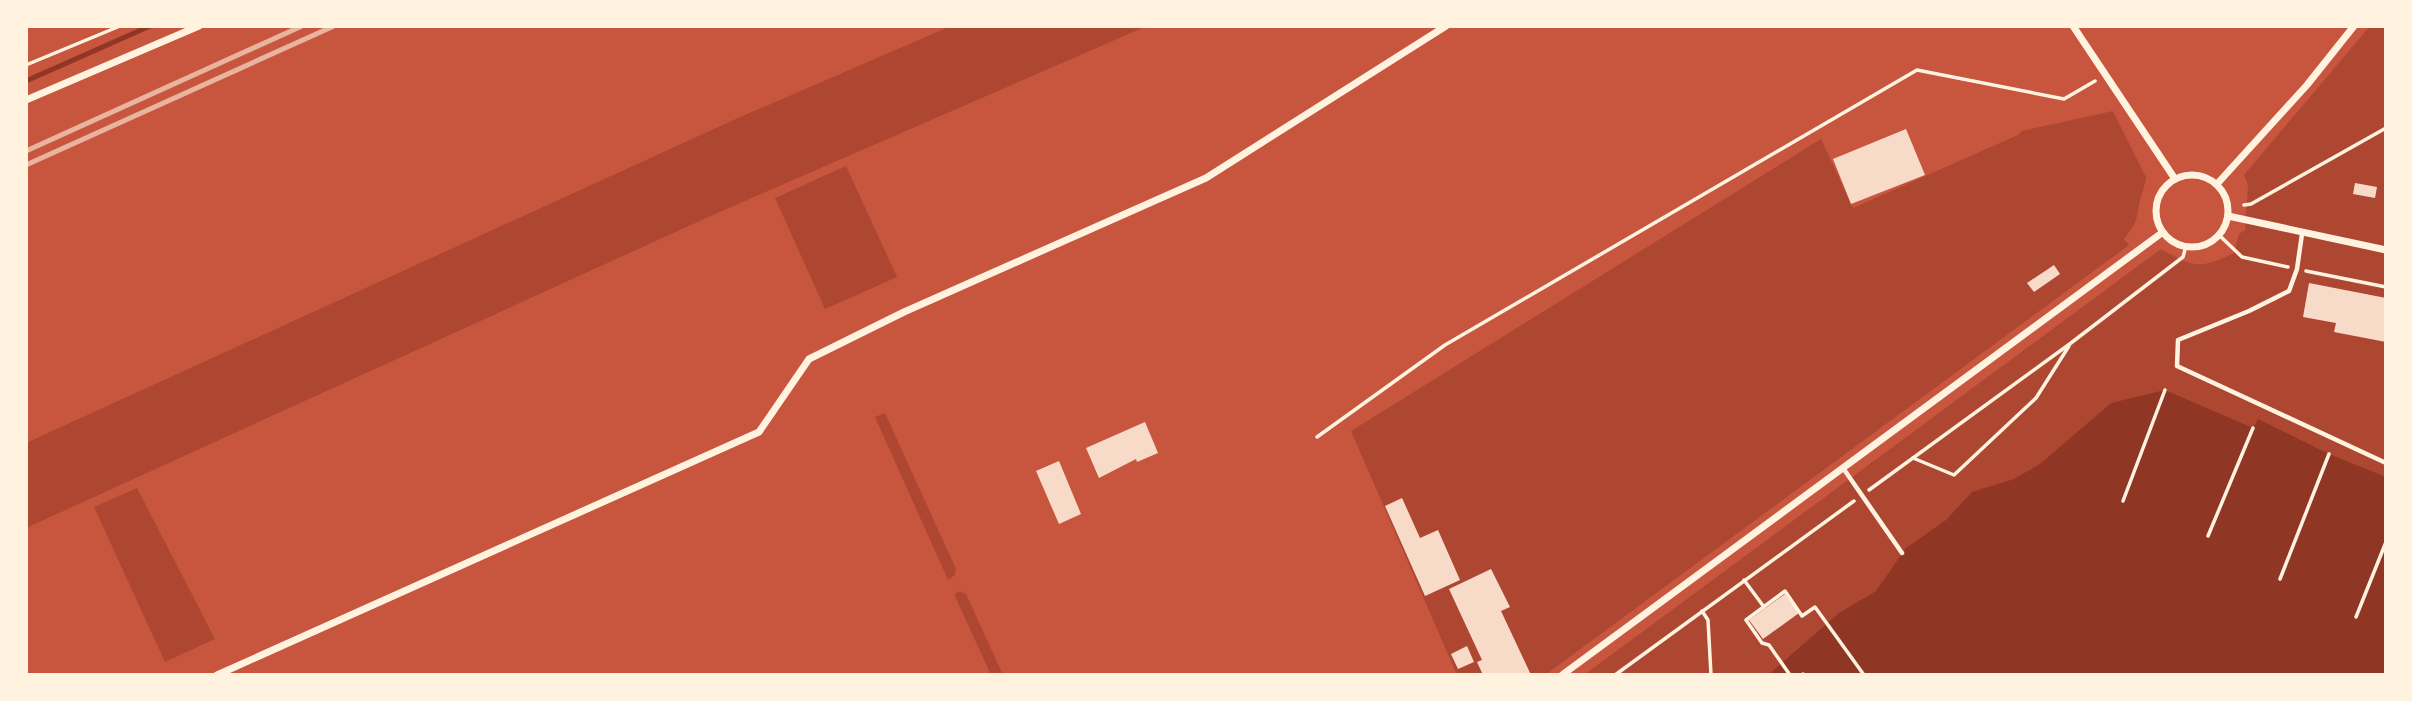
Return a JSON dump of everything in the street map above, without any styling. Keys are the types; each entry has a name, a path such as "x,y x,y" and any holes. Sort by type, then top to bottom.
{"street":[{"path":"26,100 199,26"},
{"path":"217,675 759,432 809,359 904,312 1206,178 1446,26"},
{"path":"2073,26 2175,179"},
{"path":"2217,184 2307,85 2354,26"},
{"path":"2185,175 2208,178 2217,184 2225,195 2228,212 2219,235 2204,245 2186,246 2173,242 2158,223 2157,203 2160,194 2175,179 2185,175"},
{"path":"2228,212 2302,234 2386,250"},
{"path":"1562,675 2163,232"}],"lane":[{"path":"2302,234 2297,269 2289,291 2249,311 2178,340 2176,366 2386,463"},
{"path":"1843,468 1902,553"}],"path":[{"path":"26,65 120,26"},
{"path":"1317,437 1445,345 1917,70 2064,99 2105,75"},
{"path":"2228,212 2251,204 2386,128"},
{"path":"1615,675 2071,343 2183,257 2186,246"},
{"path":"1913,458 1954,475 2036,398 2071,343"},
{"path":"2123,500 2165,390"},
{"path":"2208,536 2253,428"},
{"path":"2280,579 2329,454"},
{"path":"2356,617 2386,542"},
{"path":"1744,580 1764,608"},
{"path":"1790,675 1769,645 1762,643 1746,620 1785,592 1802,616 1815,607 1864,675"},
{"path":"1702,611 1708,620 1711,675"}],"shaded area":[{"path":"951,26 1147,26 715,214 26,528 26,443 738,118"},
{"path":"2370,26 2386,26 2386,675 1584,675 2161,249 2181,260 2196,264 2212,262 2234,253 2239,234 2245,230 2248,185 2244,175"},
{"path":"2113,111 2146,177 2136,220 2124,239 2129,245 1545,675 1457,675 1351,431 1821,139 1853,208 2022,131"},
{"path":"846,166 897,277 825,309 775,198"},
{"path":"2165,390 2253,428 2258,419 2329,454 2386,477 2386,675 1768,675 1839,613 1876,591 1906,548 1946,520 1972,492 2014,479 2040,464 2111,403"},
{"path":"885,413 956,569 955,575 948,580 875,417"},
{"path":"137,488 215,639 165,662 94,507"},
{"path":"960,591 966,594 1003,675 991,675 954,594"}],"building":[{"path":"1906,129 1925,175 1851,204 1833,159"},
{"path":"2355,183 2377,187 2375,198 2353,194"},
{"path":"2054,265 2060,274 2034,292 2027,283"},
{"path":"2309,283 2386,298 2386,342 2334,332 2336,323 2303,317"},
{"path":"1145,422 1158,453 1137,462 1136,459 1099,478 1086,448"},
{"path":"1059,461 1081,514 1059,524 1036,471"},
{"path":"1402,498 1420,538 1438,530 1460,580 1425,596 1385,506"},
{"path":"1491,569 1510,607 1501,611 1531,675 1483,675 1477,662 1482,660 1449,589"},
{"path":"1785,594 1799,613 1763,639 1749,620"},
{"path":"1467,646 1474,662 1458,669 1451,654"}],"waterway":[{"path":"26,81 150,26"}],"railway":[{"path":"26,151 302,26"},
{"path":"26,165 334,26"}]}
